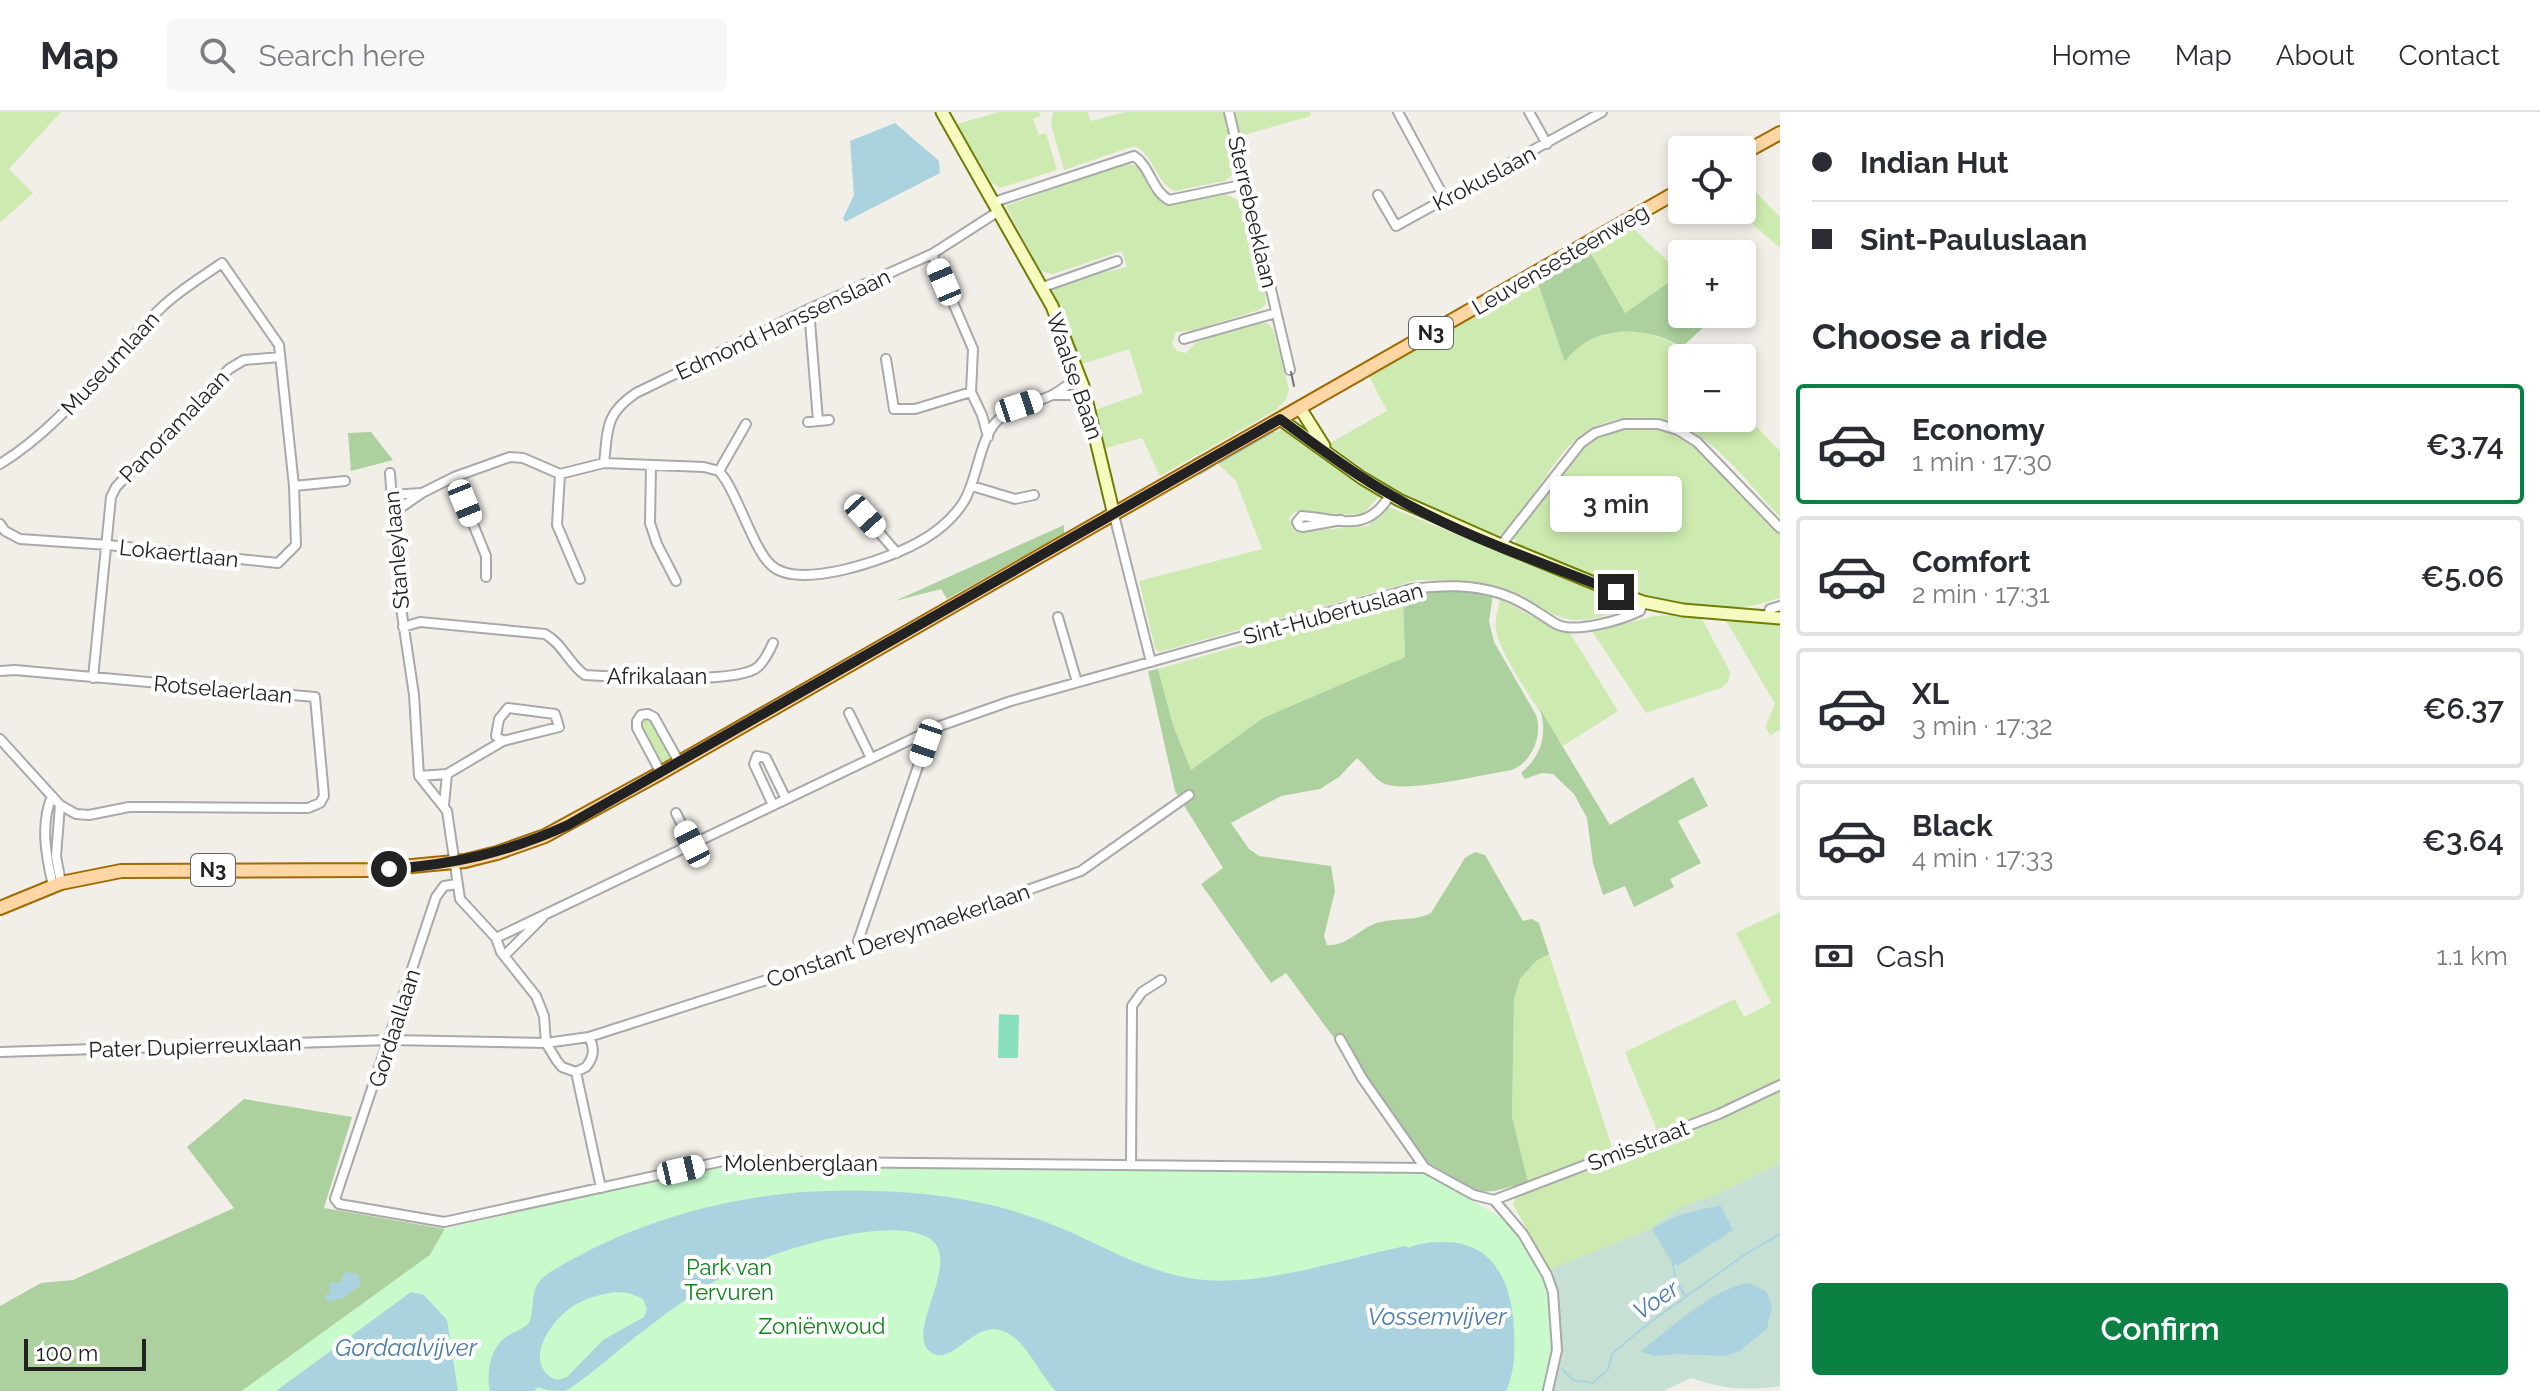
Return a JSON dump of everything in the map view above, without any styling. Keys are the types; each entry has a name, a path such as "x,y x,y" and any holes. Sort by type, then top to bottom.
{"main road":[{"path":"1756,146 1780,133"},
{"name":"Leuvensesteenweg","path":"0,908 57,884 121,871 379,870 454,863 497,853 545,836 661,773 1668,197"}],"street":[{"name":"Waalse Baan","path":"942,112 1043,287 1080,376 1151,662"},
{"name":"Sterrebeeklaan","path":"1229,112 1290,370"},
{"path":"1398,112 1445,199"},
{"path":"1529,112 1547,144"},
{"name":"Krokuslaan","path":"1378,195 1396,226 1602,112"},
{"name":"Edmond Hanssenslaan","path":"604,463 609,422 620,404 636,393 809,309 932,254 997,206 1134,156 1169,200 1246,184"},
{"path":"932,254 973,349 971,392 988,437"},
{"path":"1043,287 1117,261"},
{"name":"Lokaertlaan","path":"0,524 5,531 20,539 278,563 296,545 294,486 279,345 222,263"},
{"name":"Museumlaan","path":"0,464 26,448 55,421 165,304 222,263"},
{"path":"809,309 813,421 829,420"},
{"name":"Sterrebeeklaan","path":"1184,339 1276,313"},
{"name":"Panoramalaan","path":"93,678 111,497 116,487 229,369 244,360 280,357"},
{"path":"886,359 894,409 915,409 971,392"},
{"path":"393,513 422,493 454,477 510,457 523,458 560,474 604,463 704,467 719,471 735,494 771,565 789,574 815,575 897,553 952,520 972,486 997,420 1019,406 1054,394 1080,376"},
{"path":"1054,394 1086,395"},
{"path":"1300,408 1318,439 1335,459"},
{"path":"982,415 997,420"},
{"path":"1280,419 1390,495 1501,545 1643,602 1683,610 1777,613"},
{"path":"719,471 746,424"},
{"path":"1501,545 1574,449 1595,433 1624,424 1658,424 1688,436 1780,528"},
{"path":"651,466 650,523 676,581"},
{"name":"Stanleylaan","path":"390,473 403,627 414,695 419,776"},
{"path":"560,474 557,525 580,579"},
{"path":"454,477 486,556 486,577"},
{"path":"294,486 345,481"},
{"path":"972,486 1015,499 1034,495"},
{"path":"391,495 422,493"},
{"path":"1341,520 1361,520 1372,516 1390,495"},
{"path":"851,506 865,516 897,553"},
{"name":"Sint-Hubertuslaan","path":"496,938 923,733 979,711 1077,682 1411,589 1460,586 1499,593 1570,628 1627,617 1640,611 1643,602"},
{"path":"1058,617 1077,682"},
{"name":"Afrikalaan","path":"403,627 420,622 545,634 555,640 577,669 585,675 598,676 725,676 755,669 767,656 773,643"},
{"name":"Rotselaerlaan","path":"0,671 315,697 324,796 320,803 308,808 129,807 85,815 71,812 60,805"},
{"path":"419,776 447,774 503,741 559,727 560,722 555,714 508,708 499,719 496,736 503,741"},
{"path":"849,713 871,758"},
{"path":"661,773 637,728 641,715 654,717 679,762"},
{"path":"860,950 858,941 926,743 923,733"},
{"path":"0,739 60,805 57,884"},
{"path":"773,805 754,764 757,756 766,758 786,799"},
{"path":"444,805 447,774"},
{"path":"419,776 444,805 450,819 460,899 496,938 504,956 536,996 544,1016 546,1043 562,1067 576,1072 586,1067 594,1046 589,1037"},
{"name":"Constant Dereymaekerlaan","path":"546,1043 589,1037 860,950 1081,871 1189,795"},
{"path":"52,796 45,818 47,859 57,884"},
{"path":"676,813 692,844"},
{"name":"Gordaallaan","path":"336,1202 436,897 444,886 457,884"},
{"path":"504,956 548,913"},
{"path":"1131,1165 1132,1006 1142,992 1161,980"},
{"path":"1340,1039 1369,1088 1425,1168 1474,1195 1494,1200 1519,1227 1547,1275 1553,1292 1557,1350 1548,1390"},
{"name":"Pater Dupierreuxlaan","path":"0,1052 390,1040 546,1043"},
{"path":"576,1072 601,1188"},
{"name":"Smisstraat","path":"1494,1200 1719,1114 1780,1085"},
{"name":"Molenberglaan","path":"336,1202 444,1222 723,1161 1425,1168"}],"green space":[{"path":"0,112 61,112 9,169 33,193 0,223"},
{"path":"999,112 1039,112 1041,116 1033,119 1039,135 1046,133 1057,170 1000,188 991,182 957,124"},
{"path":"1053,112 1087,112 1091,121 1125,112 1224,112 1236,172 1225,181 1174,191 1163,181 1146,155 1134,146 1064,170 1051,124"},
{"path":"1233,112 1310,112 1311,116 1240,136"},
{"path":"1123,163 1138,166 1159,200 1166,204 1225,194 1238,200 1248,213 1265,286 1266,304 1259,310 1194,330 1176,332 1172,344 1177,351 1186,353 1195,343 1203,340 1250,325 1267,323 1273,330 1289,389 1286,399 1276,410 1160,476 1142,438 1106,448 1095,410 1143,393 1129,349 1082,364 1053,295 1054,288 1063,284 1127,267 1122,251 1053,274 1040,271 1006,206"},
{"path":"1756,192 1780,217 1780,248 1752,224 1756,224"},
{"path":"1632,227 1668,262 1668,283 1625,313 1590,252"},
{"path":"1590,252 1625,313 1668,283 1668,328 1703,328 1685,344 1635,332 1603,335 1576,350 1565,362 1537,281"},
{"path":"1537,281 1565,361 1587,340 1614,332 1643,333 1674,344 1668,344 1668,422 1652,418 1626,418 1594,427 1579,436 1499,536 1399,494 1328,444 1387,411 1369,376"},
{"path":"1649,426 1688,443 1705,456 1780,534 1780,598 1748,606 1719,608 1659,599 1596,579 1516,543 1516,532 1572,458 1601,436 1618,429"},
{"path":"1756,426 1780,451 1780,517 1731,463 1691,432 1756,432"},
{"path":"1284,429 1380,495 1362,515 1295,512 1289,518 1294,532 1368,526 1389,507 1629,604 1629,610 1587,619 1566,619 1519,596 1488,586 1418,580 1159,652 1155,648 1139,581 1262,549 1236,481 1217,463 1266,435"},
{"path":"371,432 393,460 351,471 348,433"},
{"path":"1064,525 1064,534 947,599 941,589 895,601"},
{"path":"1472,590 1493,595 1489,621 1494,642 1538,723 1537,739 1525,761 1512,770 1429,785 1396,786 1381,782 1357,758 1339,777 1320,789 1281,796 1231,823 1249,849 1259,856 1331,866 1335,891 1324,936 1327,945 1345,941 1374,924 1431,913 1465,858 1475,852 1485,855 1523,921 1532,919 1539,923 1549,954 1536,961 1520,979 1514,1000 1512,1117 1528,1182 1495,1191 1478,1192 1425,1161 1286,973 1271,983 1201,884 1223,868 1175,791 1148,671 1158,669 1173,725 1191,770 1263,718 1405,657 1403,599 1412,593"},
{"path":"1403,599 1405,657 1263,718 1191,770 1173,725 1158,669"},
{"path":"1500,599 1557,630 1570,633 1618,711 1563,746 1506,657 1496,630"},
{"path":"1683,614 1701,617 1730,672 1728,682 1721,688 1646,713 1592,631 1655,616"},
{"path":"1725,619 1780,623 1780,730 1770,735 1765,727 1775,704"},
{"path":"1540,709 1610,825 1693,777 1708,806 1678,821 1701,863 1670,879 1674,887 1634,907 1625,886 1603,895 1593,863 1587,818 1574,794 1553,774 1542,773 1525,779 1521,773 1534,760 1541,744 1543,727"},
{"path":"651,718 675,761 661,769 640,730 640,721"},
{"path":"1780,912 1780,1079 1658,1133 1625,1052 1735,999 1744,1017 1771,1003 1736,933"},
{"path":"1549,954 1613,1150 1528,1182 1512,1117 1514,1000 1520,979 1536,961"},
{"path":"999,1014 1019,1015 1018,1058 998,1058"},
{"path":"1780,1091 1780,1163 1718,1194 1678,1208 1646,1231 1554,1268 1554,1273 1549,1270 1513,1204 1515,1198 1716,1121"},
{"path":"244,1099 352,1117 324,1208 445,1229 430,1255 242,1391 0,1391 0,1306 41,1283 73,1280 234,1208 187,1147"},
{"path":"1780,1163 1780,1386 1735,1388 1691,1378 1664,1391 1543,1391 1559,1354 1553,1268 1646,1231 1678,1208 1718,1194"},
{"name":"Park van Tervuren","path":"724,1165 1423,1173 1509,1222 1547,1285 1551,1350 1542,1391 242,1391 430,1255 445,1229"}],"water":[{"path":"895,123 939,161 940,173 845,222 843,218 854,195 850,141"},
{"name":"Vossemvijver","path":"833,1191 894,1192 955,1198 1043,1221 1156,1270 1221,1281 1301,1271 1406,1246 1439,1242 1462,1244 1488,1258 1504,1282 1513,1313 1511,1376 1506,1391 1056,1391 1022,1345 1005,1332 986,1330 948,1353 934,1354 925,1345 923,1332 938,1279 938,1247 927,1237 907,1231 883,1231 826,1239 797,1247 728,1274 673,1309 565,1391 538,1387 534,1391 490,1391 489,1369 496,1348 506,1337 529,1323 536,1287 551,1271 601,1245 656,1222 715,1206 774,1195","holes":["616,1292 643,1299 647,1309 644,1317 603,1340 567,1377 558,1380 549,1376 542,1368 541,1348 558,1319 573,1306 588,1299"]},
{"path":"1720,1205 1733,1230 1679,1265 1673,1264 1653,1231 1655,1227 1679,1215"},
{"path":"344,1273 358,1275 361,1285 343,1298 327,1302 324,1296 330,1293 329,1283 340,1282"},
{"path":"1749,1283 1766,1291 1772,1306 1767,1328 1739,1352 1725,1356 1656,1356 1640,1352 1707,1301"},
{"name":"Gordaalvijver","path":"411,1292 424,1295 447,1320 458,1391 276,1391"}],"waterway":[{"path":"1263,421 1273,415"},
{"path":"1242,433 1256,425"},
{"path":"1220,463 1273,432"},
{"path":"1219,446 1236,436"},
{"path":"1205,454 1214,448"},
{"path":"1192,461 1200,456"},
{"path":"1169,475 1185,465"},
{"path":"1200,474 1215,465"},
{"name":"Voer","path":"1562,1369 1573,1380 1593,1383 1608,1369 1612,1354 1645,1326 1744,1255 1780,1234"},
{"path":"1673,1264 1675,1278 1685,1296"}],"tram line":[{"path":"1291,372 1294,386"}],"route":[{"path":"389,869 476,859 516,847 568,825 1280,419 1362,478 1399,500 1616,592"}],"park label":[{"name":"Zoniënwoud","path":"822,1326"}]}
